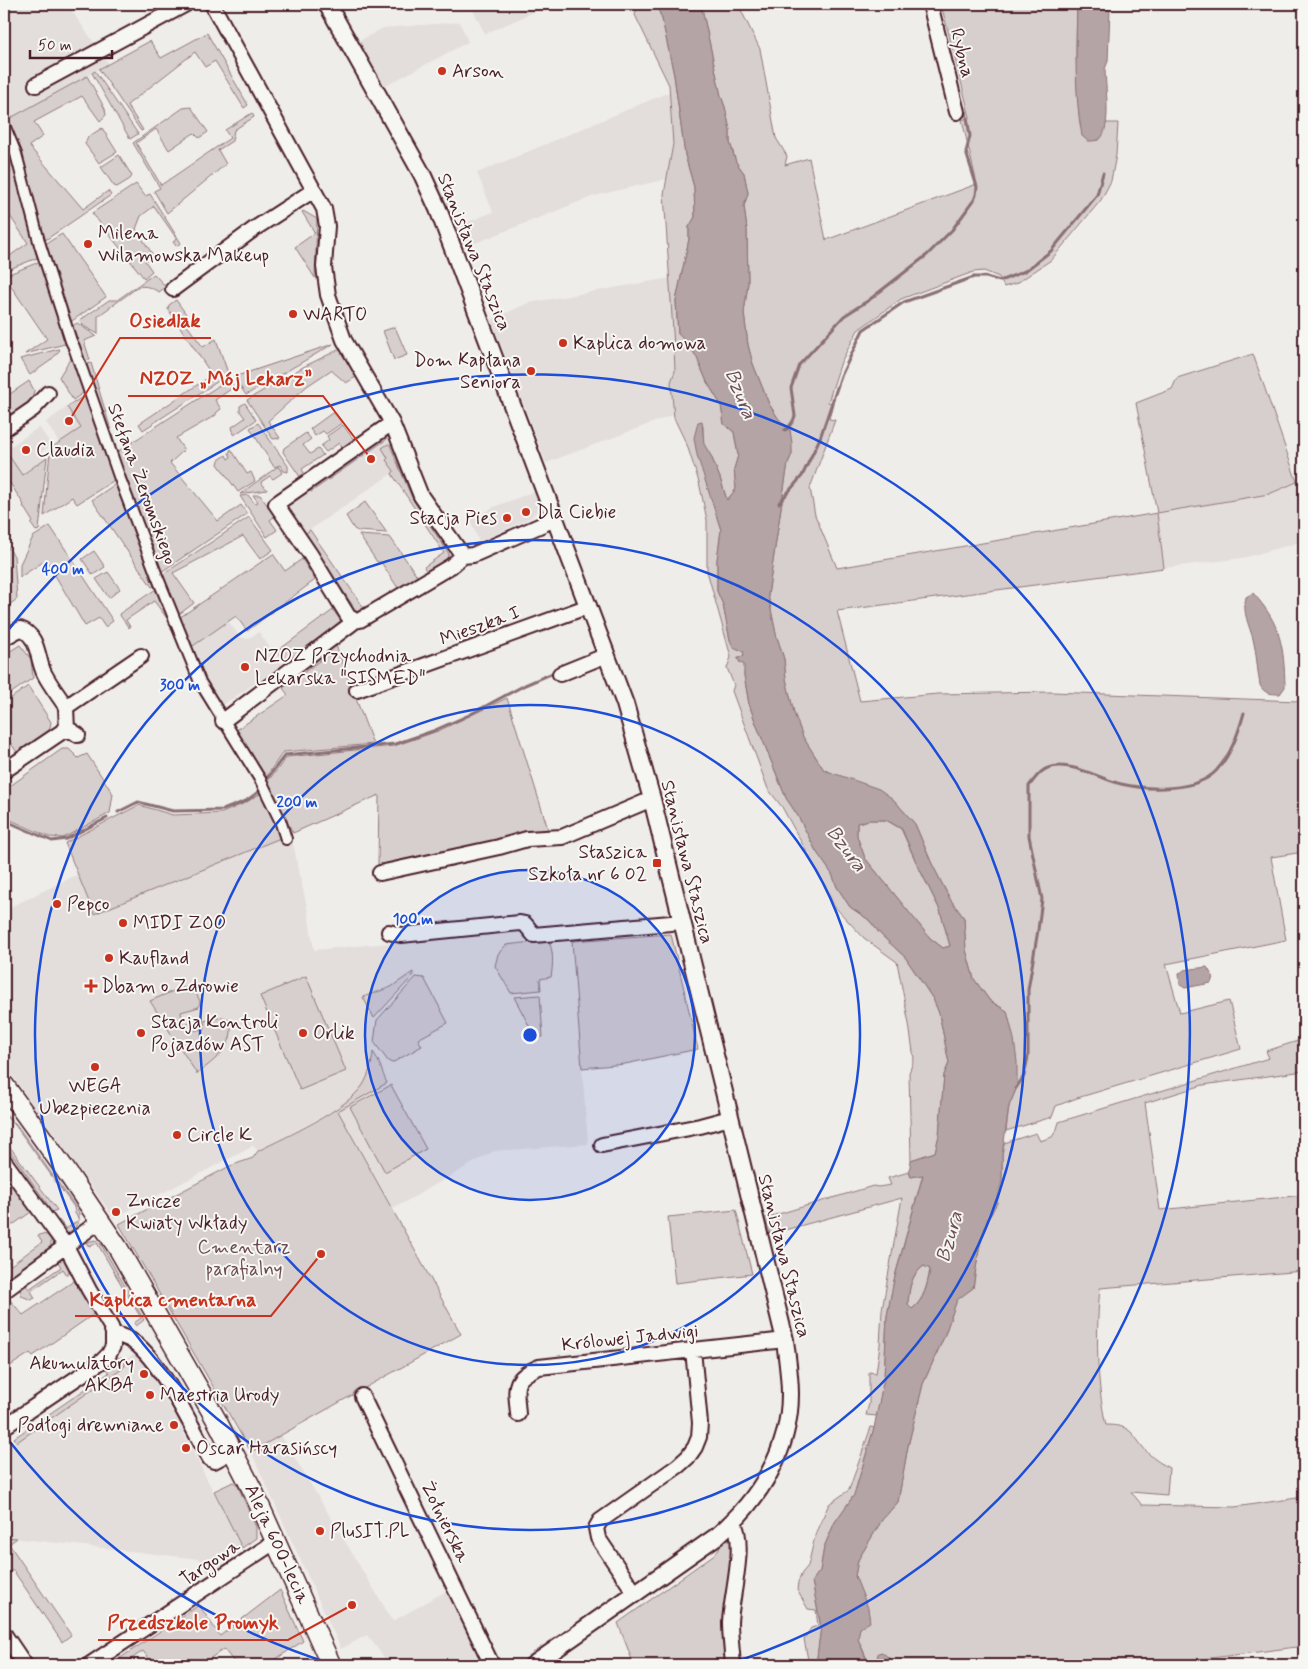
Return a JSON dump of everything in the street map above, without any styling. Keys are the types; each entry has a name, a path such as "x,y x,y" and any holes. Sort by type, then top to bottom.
{"main road":[{"name":"Aleja 600-lecia","path":"4,1085 118,1248 233,1452 276,1541 331,1665"}],"street":[{"path":"36,85 186,4"},
{"path":"212,4 324,209 327,226 324,267 328,295 344,340 392,423 421,496 463,556"},
{"name":"Rybna","path":"930,4 957,112"},
{"name":"Stanisława Staszica","path":"330,5 422,174 438,209 625,704 652,798 785,1340 790,1396 782,1443 761,1488 745,1510 733,1522 696,1551 533,1665"},
{"name":"Stefana Żeromskiego","path":"4,125 16,154 40,245 71,341 157,576 197,674 261,781 280,820 286,839"},
{"path":"173,288 254,229 314,190"},
{"path":"4,429 33,409 48,393"},
{"path":"355,621 348,616 276,504 392,423"},
{"path":"224,721 355,621 360,620 451,566 463,556 473,555 555,519"},
{"name":"Mieszka I","path":"357,690 588,606"},
{"path":"4,638 20,629 28,634 38,647 44,672 66,707 73,733 63,731 4,772"},
{"path":"560,674 607,655"},
{"path":"66,707 141,656"},
{"path":"380,873 527,839 562,837 652,798"},
{"path":"389,932 401,935 520,922 525,924 534,936 682,922"},
{"path":"602,1145 700,1126 730,1118"},
{"path":"4,1161 66,1246 113,1333 113,1346 109,1354 102,1361 4,1427"},
{"path":"4,1291 100,1222"},
{"path":"113,1333 134,1342 152,1359 210,1459 214,1461 233,1452"},
{"name":"Królowej Jadwigi","path":"518,1414 516,1386 519,1379 528,1371 539,1367 785,1340"},
{"path":"635,1593 598,1538 596,1528 600,1521 678,1466 695,1447 699,1436 700,1423 694,1350"},
{"name":"Żołnierska","path":"362,1396 492,1665"},
{"path":"733,1522 738,1532 738,1556 730,1622 733,1665"},
{"name":"Targowa","path":"89,1665 276,1541"},
{"path":"4,1634 25,1665"}],"shaded area":[{"path":"4,4 67,4 109,64 4,122"},
{"path":"470,4 552,4 485,34"},
{"path":"460,22 468,42 385,86 359,41 383,28"},
{"path":"669,92 673,144 667,179 594,196 463,248 455,227 493,212 477,173"},
{"path":"670,278 675,371 671,382 673,415 546,463 491,320 528,303"},
{"path":"67,407 81,428 59,443 46,422"},
{"path":"39,427 48,440 49,447 41,452 45,458 22,475 5,450"},
{"path":"384,431 400,468 301,536 283,507"},
{"path":"1304,480 1304,541 1243,558 1164,568 1157,513 1269,494"},
{"path":"535,491 541,506 532,517 479,542 470,520 496,506"},
{"path":"228,621 240,637 247,639 259,632 282,665 220,707 204,680 190,648"},
{"path":"291,834 308,912 314,950 525,930 527,947 572,941 588,1144 494,1151 393,1209 337,1109 258,1151 252,1145 250,1148 114,1218 4,1064 4,910 78,874 94,913"},
{"path":"139,1350 170,1408 182,1424 180,1426 242,1548 208,1572 199,1559 4,1537 4,1447 10,1445"},
{"path":"281,1435 393,1621 448,1590 484,1665 390,1665 367,1635 341,1649 251,1452"}],"green space":[{"path":"638,4 656,4 662,19 674,75 685,155 694,187 695,217 689,227 689,239 676,301 678,334 690,346 707,382 721,405 724,424 734,432 738,456 734,469 736,489 727,500 711,456 703,444 703,426 698,423 709,491 721,530 717,560 717,591 723,605 730,640 739,650 743,651 744,655 739,662 745,665 744,675 749,704 786,798 798,816 816,851 832,874 837,887 850,907 869,920 881,935 905,957 933,999 939,1013 949,1063 944,1075 939,1136 935,1152 911,1160 909,1073 914,1059 897,962 864,938 834,906 826,887 782,807 768,789 732,691 734,685 727,668 731,657 707,571 707,520 699,482 687,445 674,418 671,382 675,371 674,347 664,194 673,144 669,85 635,15"},
{"path":"701,4 738,4 760,49 776,138 787,156 785,165 809,158 826,240 977,184 962,120 970,117 941,4 1077,4 1077,78 1097,140 1101,138 1106,123 1118,123 1116,155 1111,181 1101,200 1051,260 1017,283 1004,287 999,277 984,271 973,272 901,299 858,330 841,362 828,402 833,403 829,419 835,420 810,488 815,515 837,568 1157,513 1164,568 837,611 860,701 938,694 1051,692 1304,700 1304,852 1271,857 1286,940 1166,964 1180,1013 1229,1001 1241,1049 1077,1098 1056,1106 1052,1117 1006,1131 1009,1106 1017,1087 1007,1011 990,1001 974,979 966,950 964,918 950,899 932,864 915,824 893,799 824,770 803,737 794,713 786,679 784,659 776,634 768,595 788,463 792,454 790,430 778,418 769,404 753,364 748,345 744,313 748,283 747,230 744,206 748,193 744,173 736,162 730,142 730,130"},
{"path":"207,33 248,105 244,108 215,61 205,67 195,52 127,105 143,130 141,131 99,69 150,41 161,58"},
{"path":"95,71 138,134 130,139 92,73"},
{"path":"87,76 105,109 106,115 100,121 82,96 34,122 43,136 29,146 83,209 108,191 111,195 44,241 6,125 7,120"},
{"path":"191,107 208,132 199,138 194,133 169,150 156,129 136,143 161,185 230,138 225,130 252,113 254,117 234,130 232,141 218,150 226,164 167,213 154,191 160,188 133,143 183,108"},
{"path":"102,128 117,152 99,163 85,144 88,137"},
{"path":"119,155 132,176 117,187 114,186 101,167"},
{"path":"15,159 37,258 7,270 4,266 4,260 28,243 4,207 4,168"},
{"path":"136,184 145,196 150,194 181,243 176,246 173,242 177,239 154,206 141,216 136,229 153,255 145,261 152,271 144,278 92,213"},
{"path":"303,211 317,219 315,278 295,247 315,233"},
{"path":"62,234 106,297 69,323 42,246"},
{"path":"39,262 68,341 65,344 25,354 47,339 4,276"},
{"path":"154,274 166,287 159,292 151,288 138,287 98,316 98,334 85,327 79,321 109,300 117,300"},
{"path":"176,300 191,321 186,324 203,347 216,339 228,373 143,430 139,424 212,375 168,309 169,305"},
{"path":"77,323 96,336 84,341 90,360 82,361 71,327"},
{"path":"395,327 407,355 394,360 383,331"},
{"path":"333,344 246,395 234,377"},
{"path":"59,349 50,361 30,375 20,359"},
{"path":"338,350 342,351 356,377 346,383 331,370 307,386 268,421 280,438 273,439 247,400 303,367"},
{"path":"73,354 86,391 73,400 59,377"},
{"path":"1253,354 1297,482 1269,494 1157,513 1136,403 1172,389 1177,378"},
{"path":"91,363 116,447 112,449 83,365"},
{"path":"229,379 234,387 215,400 221,409 216,415 176,438 184,450 170,463 218,521 241,505 247,514 161,572 158,570 114,454"},
{"path":"29,381 34,390 32,403 4,423 4,398"},
{"path":"87,394 116,479 77,504 72,497 44,516 50,451 54,446 81,428 67,407"},
{"path":"245,403 256,420 234,435 232,427 245,418 240,411 240,406"},
{"path":"332,413 342,423 326,434 323,431 315,436 310,429"},
{"path":"258,423 288,466 288,472 284,471 280,465 274,467 250,428"},
{"path":"343,425 357,444 345,449 339,443 326,452 321,446 329,440 327,436"},
{"path":"306,433 311,439 303,445 310,454 318,449 323,455 302,469 305,475 303,481 283,452 284,448"},
{"path":"386,435 387,439 311,492 308,486"},
{"path":"388,444 412,498 449,554 446,560 427,572 424,567 444,553 392,474 394,471 386,460 388,458 382,448"},
{"path":"231,449 247,474 251,472 255,481 238,492 218,464 219,460 226,455 228,459 231,457 229,453"},
{"path":"5,450 22,475 47,457 39,530 36,531 31,524 33,522 10,483 4,487"},
{"path":"279,467 282,473 273,479 270,476 261,482 267,490 240,494"},
{"path":"117,483 157,584 152,587 92,500"},
{"path":"248,495 255,504 258,502 253,495 260,495 275,516 270,520 277,530 267,537 240,496"},
{"path":"365,502 387,533 358,531 354,529 346,516"},
{"path":"249,517 273,550 260,559 243,536 173,573 194,603 178,615 161,580 162,575"},
{"path":"50,526 113,621 105,627 99,618 85,626 46,560 20,577 20,564 33,537"},
{"path":"310,530 364,608 357,612 305,534"},
{"path":"359,535 390,537 418,577 398,588 381,562 377,562"},
{"path":"4,542 14,556 17,599 4,609"},
{"path":"94,551 105,567 93,575 82,559"},
{"path":"273,554 285,571 302,559 315,580 247,631 236,616 190,648 176,620"},
{"path":"108,572 120,589 109,598 96,579"},
{"path":"156,589 172,625 154,601 126,620 129,628 119,614"},
{"path":"333,610 344,625 294,657 283,658 276,652"},
{"path":"334,640 373,744 283,752 264,780 235,731 288,695 283,688 323,658 319,652"},
{"path":"20,645 31,659 33,678 4,698 4,655"},
{"path":"28,686 51,722 49,733 18,754 4,733 4,703"},
{"path":"507,698 548,829 378,865 379,795 293,833 269,785 268,781 287,757 394,746 438,731"},
{"path":"62,749 69,749 78,758 87,754 113,794 110,813 63,838 49,837 4,817 4,779 10,786"},
{"path":"263,792 283,837 94,914 65,843 139,805 173,815 222,813 245,803"},
{"path":"869,820 886,820 901,829 940,910 950,946 943,948 930,938 865,858 857,836 857,823"},
{"path":"671,934 698,1049 625,1064 582,1068 572,941"},
{"path":"548,940 553,963 551,977 540,979 541,990 511,993 495,966 498,954 506,945"},
{"path":"413,972 413,976 374,1018 363,997 391,987"},
{"name":"Orlik","path":"306,976 346,1071 300,1090 260,996"},
{"path":"416,977 424,978 448,1023 418,1039 422,1046 392,1063 388,1061 374,1042 377,1020"},
{"path":"180,988 188,988 195,991 200,1001 199,1007 181,1012 183,1025 191,1023 193,1031 205,1028 204,1021 223,1017 229,1020 231,1029 230,1037 223,1051 197,1074 150,1001"},
{"path":"540,995 543,1037 535,1037 514,997"},
{"path":"1304,1039 1304,1045 1298,1047 1302,1060 1304,1060 1304,1071 1203,1085 1145,1103 1160,1210 1304,1195 1304,1271 1100,1288 1098,1339 1100,1392 1106,1425 1123,1427 1128,1430 1151,1456 1169,1468 1167,1495 1131,1492 1142,1505 1235,1507 1304,1497 1304,1646 1157,1665 892,1665 889,1658 877,1662 868,1661 858,1639 860,1592 855,1576 858,1560 882,1520 898,1502 908,1446 923,1384 944,1337 957,1299 973,1288 979,1249 987,1220 992,1213 1002,1181 1004,1143 1036,1133 1040,1141 1052,1137 1059,1122 1269,1058 1266,1051"},
{"name":"Cmentarz parafialny","path":"373,1052 387,1083 338,1111 461,1334 251,1452 119,1224 230,1166 253,1158 258,1151 330,1113 355,1095 363,1085 370,1069"},
{"path":"391,1085 426,1149 385,1172 350,1107"},
{"path":"4,1113 16,1124 77,1209 79,1220 74,1207 15,1125"},
{"path":"4,1139 57,1210 49,1213 42,1209 48,1205 4,1143"},
{"path":"909,1172 911,1177 923,1174 894,1280 887,1316 884,1378 877,1416 866,1415 869,1404 869,1372 876,1373 882,1310 902,1198 770,1234 765,1218 873,1186 891,1185 888,1178"},
{"path":"4,1174 31,1212 4,1231"},
{"path":"736,1210 752,1274 675,1283 668,1217"},
{"path":"59,1220 66,1229 79,1220 76,1226 67,1234 63,1233 57,1223"},
{"path":"42,1234 47,1235 51,1240 51,1250 16,1276 6,1274 4,1269 5,1261 7,1259 11,1265 42,1242 38,1236"},
{"path":"96,1240 101,1244 144,1320 136,1326 134,1323 141,1318 97,1243 89,1247 86,1242"},
{"path":"66,1259 71,1268 67,1275 63,1269 31,1291 35,1298 31,1300 22,1296 21,1289 24,1283 29,1289 61,1267 57,1260"},
{"path":"924,1266 930,1269 927,1285 920,1301 912,1309 908,1306 911,1284 916,1274"},
{"path":"74,1281 94,1314 33,1356 30,1353 4,1370 4,1298 9,1299 23,1315"},
{"path":"118,1358 122,1358 125,1362 125,1366 122,1369 17,1442 14,1438 109,1373 105,1367"},
{"path":"871,1427 874,1428 854,1495 835,1522 824,1547 820,1571 812,1581 821,1627 817,1657 819,1665 809,1665 804,1639 811,1628 818,1626 816,1610 808,1609 797,1590 798,1582 808,1566 816,1532 829,1504 849,1490"},
{"path":"233,1482 237,1484 256,1527 256,1538 242,1548 214,1491"},
{"path":"734,1535 727,1665 634,1665 618,1623 716,1553 721,1545"},
{"path":"4,1537 17,1538 9,1544 71,1635 62,1642 13,1570 4,1576"},
{"path":"280,1590 303,1641 267,1665 236,1665 224,1649 200,1665 154,1665 143,1651 122,1665 110,1665 199,1605 220,1636"}],"water":[{"name":"Bzura","path":"656,4 701,4 730,130 730,143 736,162 744,173 748,193 744,206 747,230 748,283 744,313 748,345 753,364 769,404 778,418 790,430 792,443 792,454 788,463 768,595 776,634 784,659 786,679 794,713 803,737 824,770 879,789 893,799 915,824 932,864 950,899 964,918 966,950 974,979 990,1001 1007,1011 1014,1039 1017,1062 1017,1087 1009,1106 1002,1156 1002,1181 997,1203 987,1220 979,1249 973,1288 957,1300 944,1337 923,1384 908,1446 898,1502 882,1520 858,1560 855,1576 868,1608 870,1622 860,1628 858,1639 867,1661 877,1661 878,1653 882,1652 889,1658 892,1665 819,1665 817,1657 821,1627 812,1581 820,1571 824,1547 835,1522 854,1495 874,1428 884,1378 887,1316 894,1280 923,1175 911,1177 909,1172 911,1160 935,1152 939,1135 944,1075 949,1063 939,1013 933,999 905,957 881,935 869,920 850,907 786,798 749,704 744,665 737,659 744,655 743,651 733,647 730,640 723,605 717,591 717,560 721,530 697,455 694,438 698,422 702,421 704,444 711,456 727,500 736,489 734,469 738,455 734,432 724,424 721,405 707,382 690,346 678,334 676,301 689,239 689,227 695,217 694,187 685,155 674,75 662,19","holes":["869,820 886,820 902,829 940,910 950,946 943,948 930,938 865,858 857,836 857,823","924,1266 930,1269 927,1286 920,1301 912,1309 908,1305 911,1283 919,1270"]},
{"path":"1077,4 1107,4 1110,10 1108,61 1105,69 1106,126 1100,139 1094,141 1088,141 1082,136 1079,120 1076,70"},
{"path":"1253,593 1270,615 1282,647 1285,687 1280,694 1266,692 1260,685 1254,645 1245,608 1246,597"},
{"path":"1207,967 1213,977 1211,983 1185,988 1180,985 1179,974 1184,970"}],"waterway":[{"path":"785,430 795,416 791,388 799,365 844,316 869,300 927,255 952,230 974,200 977,187 966,152 970,136 966,111"},
{"path":"779,503 802,476 820,438 841,376 863,330 904,302 974,277 986,277 1000,281 1025,271 1051,251 1097,195 1103,173"},
{"path":"266,780 285,755 395,744 433,731 469,715 525,685 553,673"},
{"path":"1016,1088 1024,1076 1028,1057 1028,990 1042,899 1029,836 1029,786 1042,771 1057,766 1075,768 1113,782 1132,786 1171,788 1196,783 1216,771 1226,758 1244,713"},
{"path":"118,812 138,802 173,811 223,810 246,801 261,790"},
{"path":"4,820 52,841 66,839 107,818"}],"place":[{"name":"Arson","path":"442,71"},
{"name":"Milena Wilamowska Makeup","path":"88,244"},
{"name":"WARTO","path":"293,314"},
{"name":"Kaplica domowa","path":"563,343"},
{"name":"Dom Kapłana Seniora","path":"531,371"},
{"name":"Osiedlak","path":"69,421"},
{"name":"Claudia","path":"26,450"},
{"name":"NZOZ „Mój Lekarz”","path":"371,459"},
{"name":"Dla Ciebie","path":"526,512"},
{"name":"Stacja Pies","path":"507,518"},
{"name":"NZOZ Przychodnia Lekarska \"SISMED\"","path":"245,667"},
{"name":"Staszica Szkoła nr 6 02","path":"657,863"},
{"name":"Pepco","path":"57,904"},
{"name":"MIDI ZOO","path":"123,923"},
{"name":"Kaufland","path":"109,958"},
{"name":"Dbam o Zdrowie","path":"91,986"},
{"name":"Stacja Kontroli Pojazdów AST","path":"141,1033"},
{"name":"Orlik","path":"303,1033"},
{"name":"WEGA Ubezpieczenia","path":"95,1067"},
{"name":"Circle K","path":"177,1135"},
{"name":"Znicze Kwiaty Wkłady","path":"116,1212"},
{"name":"Kaplica cmentarna","path":"321,1254"},
{"name":"Akumulatory AKBA","path":"144,1374"},
{"name":"Maestria Urody","path":"150,1395"},
{"name":"Podłogi drewniane","path":"174,1425"},
{"name":"Oscar Harasińscy","path":"186,1448"},
{"name":"PlusIT.PL","path":"320,1531"},
{"name":"Przedszkole Promyk","path":"352,1605"}]}
